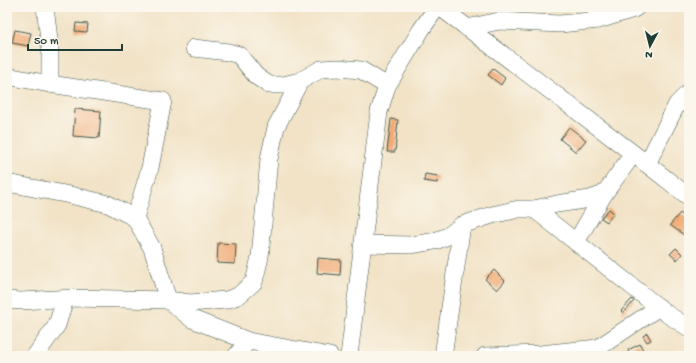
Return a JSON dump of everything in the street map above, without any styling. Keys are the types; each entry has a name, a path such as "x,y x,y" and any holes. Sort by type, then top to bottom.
{"street":[{"path":"45,7 50,47 50,84"},
{"path":"349,356 379,112 387,86 421,30 439,7 647,164 689,198"},
{"path":"467,28 498,21 560,24 599,20 637,7"},
{"path":"194,48 239,54 256,76 270,85 283,85 300,81 322,69 337,68 361,70 387,86"},
{"path":"7,76 163,101 150,168 135,218"},
{"path":"7,300 168,300 190,303 226,300 238,296 254,282 260,257 269,159 276,127 300,81"},
{"path":"647,164 677,104 689,92"},
{"path":"576,242 604,194 633,154"},
{"path":"7,183 108,204 135,218 152,248 168,300 192,319 248,341 330,356"},
{"path":"362,244 412,245 435,241 448,236 462,225 492,215 519,209 534,209 590,199 604,194"},
{"path":"534,209 659,307 689,328"},
{"path":"443,356 462,225"},
{"path":"35,356 57,326 64,299"},
{"path":"485,356 540,354 598,348 659,307"},
{"path":"236,356 248,341"}],"building":[{"path":"76,23 88,24 87,32 75,31"},
{"path":"15,30 31,33 28,46 12,43"},
{"path":"493,69 505,78 501,85 488,75"},
{"path":"75,109 101,111 99,138 73,136"},
{"path":"391,119 398,120 395,152 387,152"},
{"path":"569,127 586,140 576,152 560,139"},
{"path":"425,174 438,176 437,183 424,181"},
{"path":"609,209 614,213 607,222 601,218"},
{"path":"680,213 689,220 689,229 684,235 670,225"},
{"path":"218,243 236,244 235,264 217,263"},
{"path":"676,248 682,254 677,260 670,254"},
{"path":"318,258 341,260 340,275 317,273"},
{"path":"494,270 505,281 497,290 485,279"},
{"path":"632,299 634,301 623,313 621,311"},
{"path":"647,333 651,340 647,342 643,336"},
{"path":"640,344 646,356 630,356 628,350"}]}
